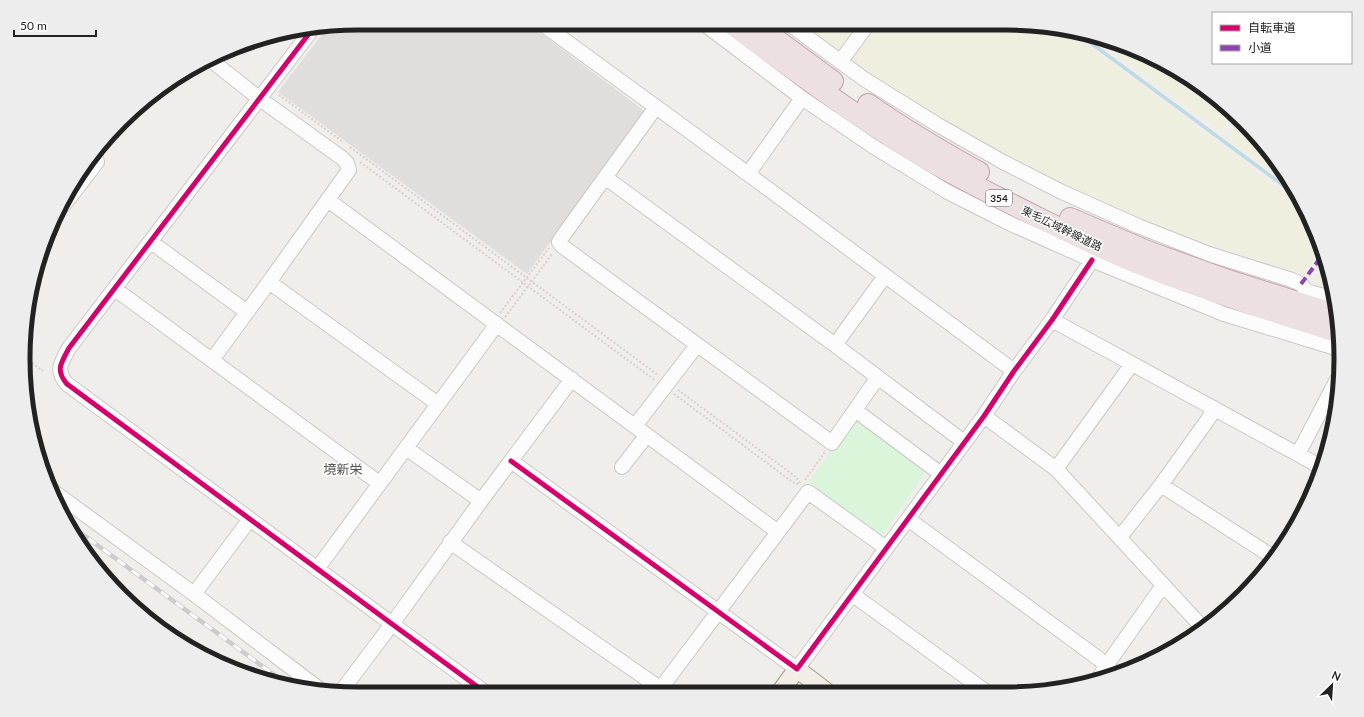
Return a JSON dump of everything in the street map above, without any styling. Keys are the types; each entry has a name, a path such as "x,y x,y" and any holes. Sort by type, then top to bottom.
{"highway":[{"name":"東毛広域幹線道路","path":"740,30 888,135 1001,199 1145,267 1332,331"},
{"name":"東毛広域幹線道路","path":"764,30 840,86 895,122 950,156 1007,187 1077,221 1150,252 1225,279 1331,313"}],"main road":[{"path":"784,687 797,669 820,687"}],"street":[{"path":"551,30 1014,371"},
{"path":"712,30 802,98 874,147 946,191 1009,223 1092,260 1224,314 1333,347"},
{"path":"796,30 864,79 938,125 1003,162 1062,192 1138,226 1209,254 1292,280 1301,284 1306,291 1328,297"},
{"path":"840,62 864,30"},
{"path":"309,34 69,348 63,359 60,370 62,378 68,384 478,687"},
{"path":"212,360 349,170 347,163 214,64"},
{"path":"748,174 802,98"},
{"path":"656,107 562,237 559,242 562,246 832,443 878,377"},
{"path":"80,184 97,161"},
{"path":"606,178 835,345 964,442"},
{"path":"962,199 976,197 985,202 1001,199"},
{"path":"328,200 778,532"},
{"path":"151,242 247,312"},
{"path":"511,461 797,669 984,416 1014,371 1052,320 1092,260"},
{"path":"835,345 885,276"},
{"path":"269,282 438,404"},
{"path":"115,289 379,483"},
{"path":"1052,320 1317,464"},
{"path":"318,569 379,483 497,324"},
{"path":"636,426 697,345"},
{"path":"1056,469 1132,364"},
{"path":"345,686 392,624 450,542 572,379"},
{"path":"1298,454 1332,389"},
{"path":"1120,537 1161,484 1209,418 1214,408"},
{"path":"855,410 941,474"},
{"path":"984,416 1056,469 1199,624"},
{"path":"622,467 647,435"},
{"path":"406,448 481,501"},
{"path":"1161,484 1269,554"},
{"path":"663,687 805,496 805,489"},
{"path":"805,489 886,548"},
{"path":"60,495 312,683"},
{"path":"908,518 1099,658 1107,671"},
{"path":"194,594 250,519"},
{"path":"450,542 654,687"},
{"path":"1108,671 1159,591 1164,586"},
{"path":"852,594 980,687"}],"path":[{"path":"279,95 343,142"},
{"path":"349,146 532,281 794,483 805,489"},
{"path":"357,160 523,283 796,477 805,489"},
{"path":"497,324 499,315 523,283 551,246 559,242"},
{"path":"497,324 504,318 556,250 559,242"},
{"path":"30,361 43,371"},
{"path":"805,489 832,443"}],"shaded area":[{"path":"358,30 536,30 643,110 644,114 527,274 278,92 324,32"}],"green space":[{"path":"804,30 856,30 840,52 835,53"},
{"path":"871,30 1006,30 1048,33 1076,37 1293,200 1317,254 1303,273 1300,274 1114,208 1036,171 964,134 854,64 852,58 853,54"},
{"path":"1103,45 1151,64 1188,85 1230,119 1221,132"},
{"path":"1234,122 1238,126 1280,177 1230,140"},
{"path":"1322,269 1327,290 1315,287 1313,281"},
{"path":"855,418 926,468 926,471 884,533 878,534 808,483"}],"waterway":[{"path":"1087,40 1286,187"}],"railway":[{"path":"80,532 277,677"}],"marked path":[{"path":"1301,284 1319,260"}],"cycle path":[{"path":"309,34 69,348 60,366 61,375 67,384 478,687"},
{"path":"511,461 797,669 984,416 1014,371 1052,320 1092,260"}],"district":[{"name":"境新栄","path":"343,469"}]}
